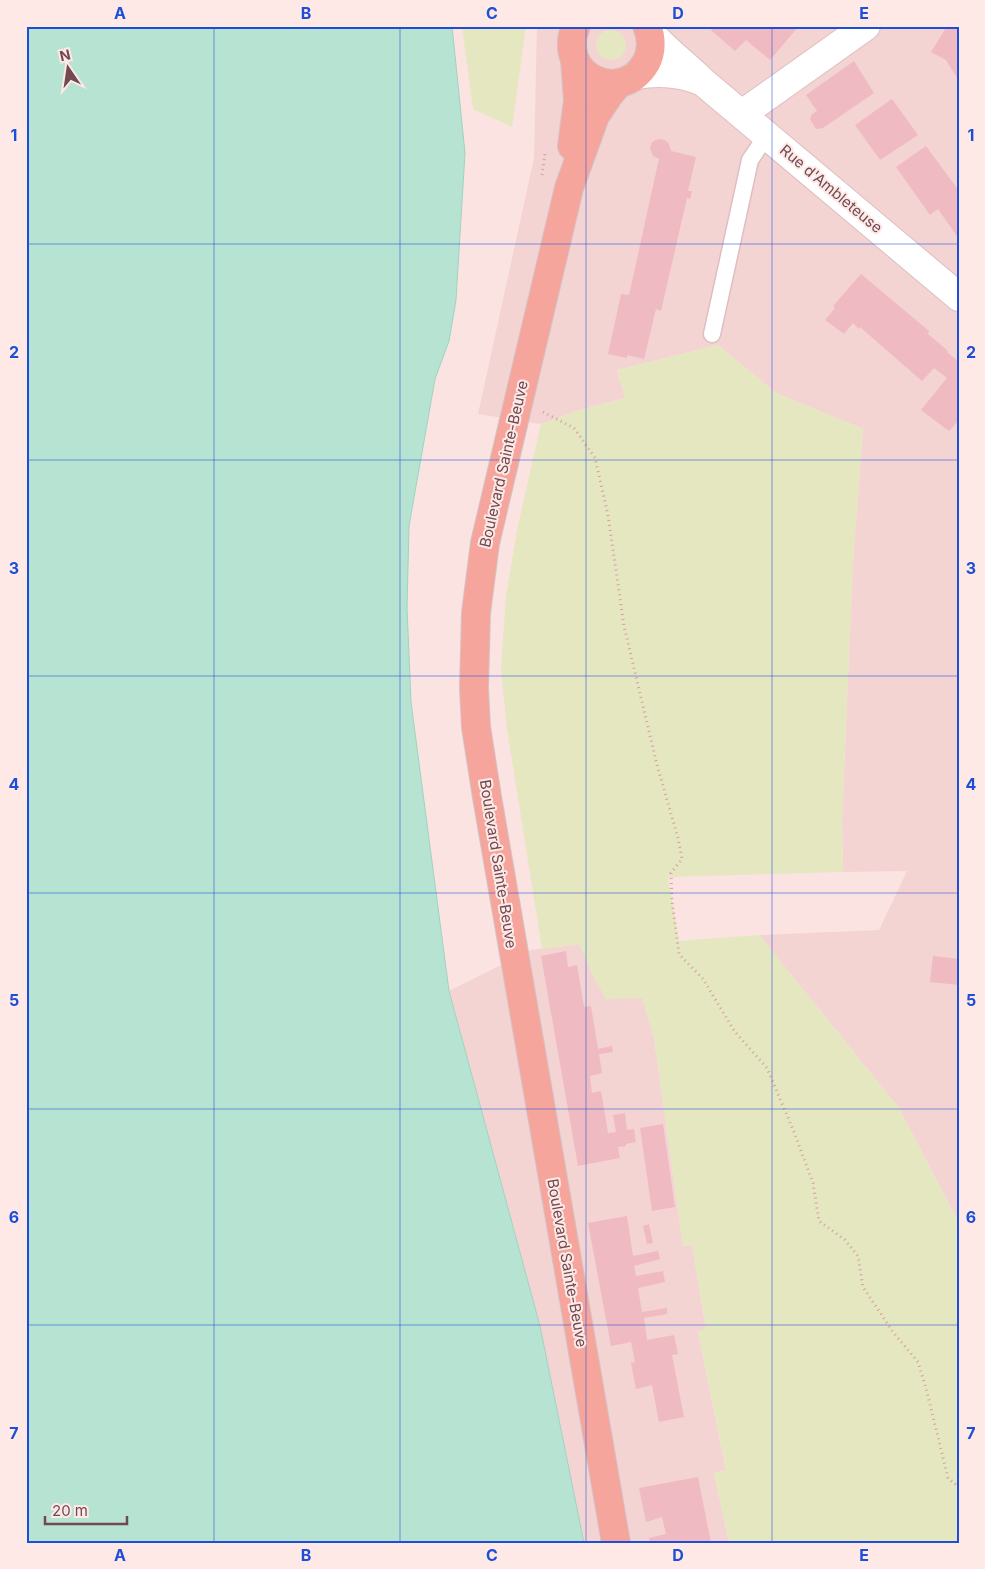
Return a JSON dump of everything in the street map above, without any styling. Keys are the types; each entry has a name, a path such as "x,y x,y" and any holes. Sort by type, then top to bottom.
{"main road":[{"name":"Boulevard Sainte-Beuve","path":"569,188 578,100 575,61 571,42 576,26"},
{"name":"Boulevard Sainte-Beuve","path":"616,1543 509,932 476,727 474,638 481,568 490,520 569,188 595,116 608,95 640,72 648,58 651,42 648,29"},
{"path":"575,61 580,69 591,78 605,83 628,79"}],"street":[{"path":"742,114 859,28"},
{"name":"Rue d'Ambleteuse","path":"648,29 662,47 683,62 703,82 959,297"},
{"name":"Rue d'Ambleteuse","path":"628,79 650,72 669,72 685,75 703,82"}],"lane":[{"path":"712,334 750,160 767,135"}],"path":[{"path":"519,399 574,428 595,458 608,515 624,626 657,765 678,838 682,859 671,873 672,901 679,954 703,978 735,1032 767,1068 813,1182 819,1221 845,1240 858,1256 863,1287 893,1332 918,1362 928,1392 948,1478 959,1487"}],"shaded area":[{"path":"26,26 452,26 465,153 456,300 449,341 435,379 409,526 407,608 411,702 449,991 540,1326 584,1543 26,1543"},
{"path":"462,26 526,26 512,127 473,109"},
{"path":"537,26 959,26 959,1223 899,1108 759,935 879,930 907,871 843,872 842,820 853,561 863,429 776,393 718,345 617,370 625,398 577,411 541,424 478,414 534,158"},
{"path":"611,30 622,34 626,45 622,56 611,60 600,56 596,45 600,34"},
{"path":"718,345 776,393 863,429 853,561 842,820 843,872 668,877 679,941 759,935 899,1108 959,1223 959,1543 729,1543 714,1473 726,1470 698,1331 706,1329 692,1245 683,1246 654,1038 642,998 606,999 593,976 579,944 542,949 507,729 501,669 506,596 517,530 541,424 577,411 625,398 617,370"},
{"path":"580,944 593,976 642,997 654,1038 683,1246 692,1245 706,1330 698,1332 726,1470 714,1473 729,1543 584,1543 540,1326 449,991 531,950"}],"building":[{"path":"714,26 799,26 770,60 746,40 735,51 711,30"},
{"path":"947,26 952,26 959,30 959,81 946,60 931,52"},
{"path":"854,61 874,93 823,128 816,129 810,119 812,114 817,111 806,95"},
{"path":"892,99 918,135 880,160 855,125"},
{"path":"658,139 665,140 669,144 671,151 696,157 688,191 692,191 690,199 687,198 661,311 656,309 644,359 627,355 627,358 608,354 621,294 629,295 659,159 653,156 650,149 652,142"},
{"path":"926,146 959,191 959,239 938,209 930,215 896,167"},
{"path":"861,274 929,331 928,334 959,362 959,420 949,431 921,410 947,378 934,368 922,381 860,327 859,329 853,323 844,334 825,320 835,308 833,306"},
{"path":"566,951 568,967 577,965 584,1007 591,1006 598,1049 612,1046 613,1052 599,1054 602,1073 590,1076 592,1093 601,1091 608,1133 616,1132 613,1115 625,1113 627,1130 634,1129 636,1142 618,1147 620,1158 578,1166 541,956"},
{"path":"933,956 959,959 959,985 930,982"},
{"path":"663,1124 675,1207 652,1211 640,1128"},
{"path":"627,1216 633,1256 658,1251 660,1259 634,1266 636,1276 663,1271 665,1282 638,1288 642,1312 667,1308 667,1314 644,1318 647,1340 674,1335 678,1354 672,1355 684,1417 659,1422 652,1385 636,1389 631,1363 635,1362 631,1342 611,1346 588,1223"},
{"path":"649,1224 653,1243 647,1244 643,1226"},
{"path":"698,1477 711,1543 650,1543 649,1538 666,1534 662,1517 646,1522 639,1488"}]}
